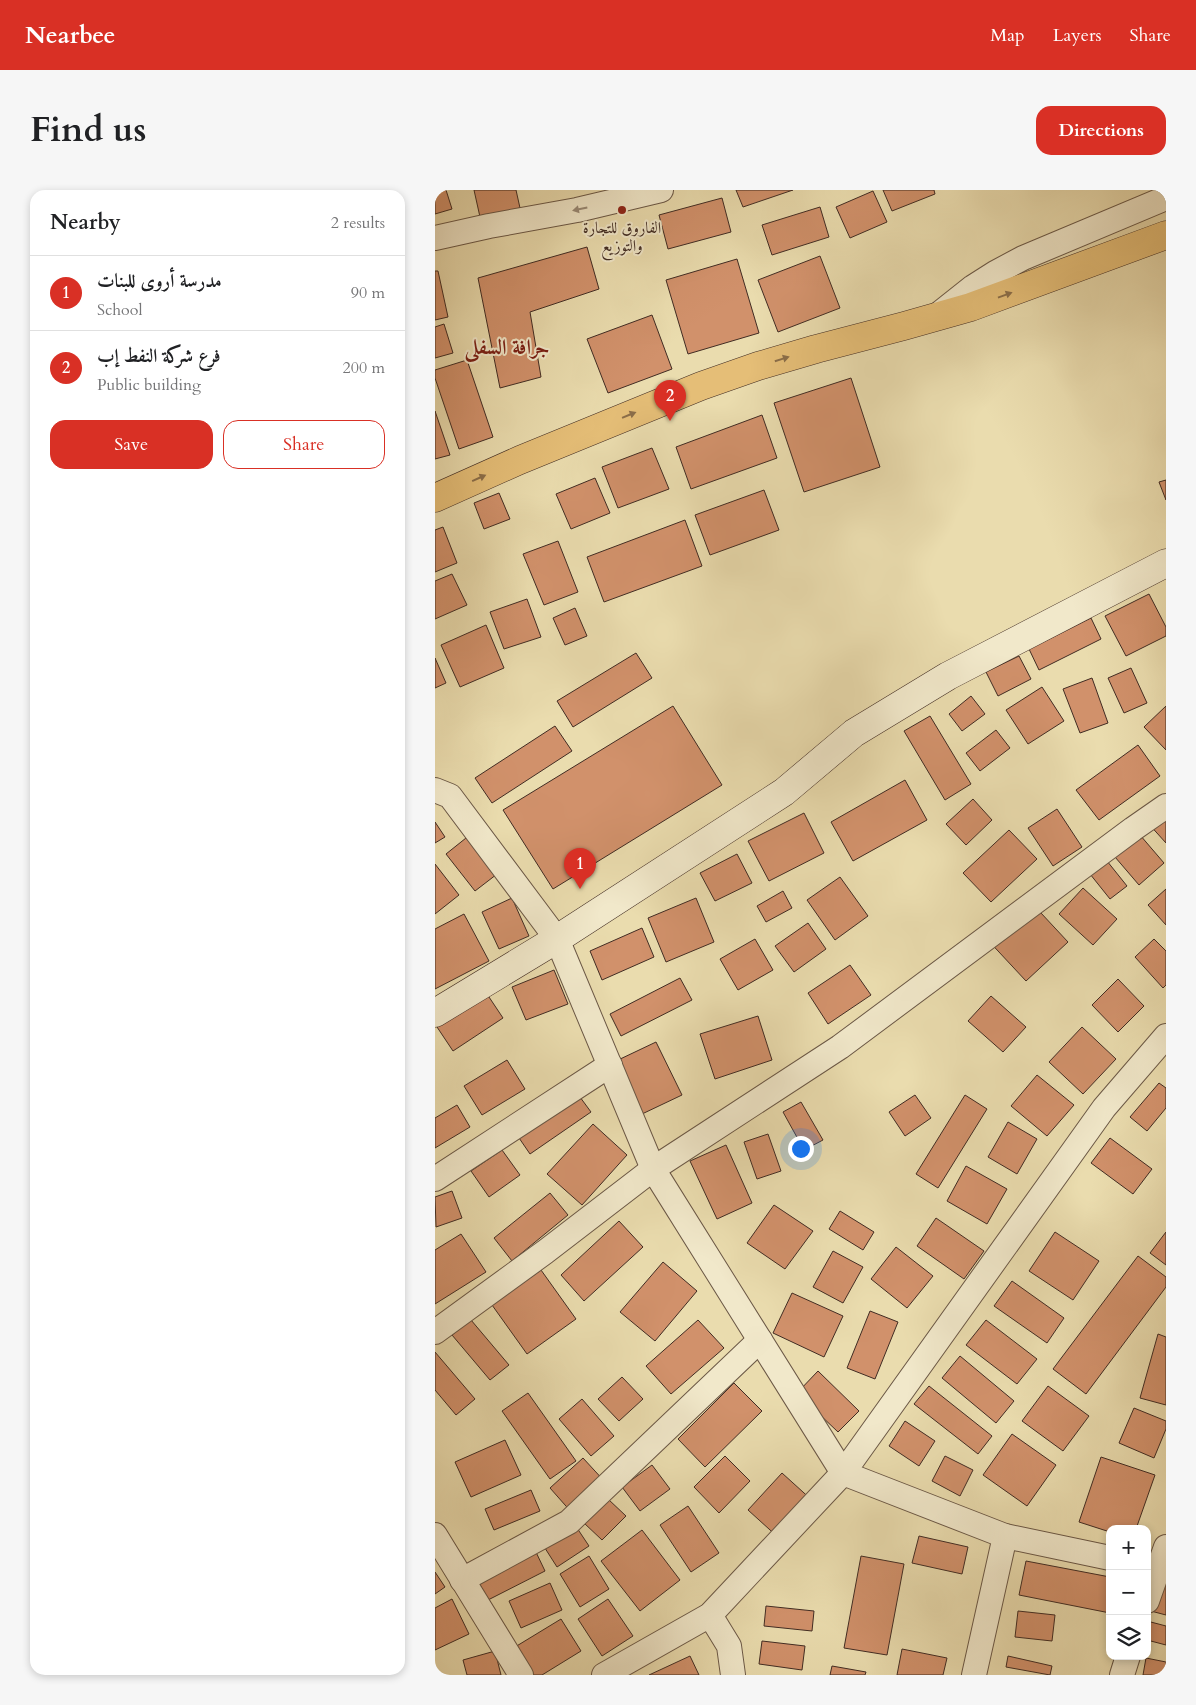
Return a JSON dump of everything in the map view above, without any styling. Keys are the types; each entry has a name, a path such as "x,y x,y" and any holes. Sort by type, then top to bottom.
{"main road":[{"path":"435,498 529,456 701,386 816,349 933,318 999,297 1166,235"}],"street":[{"path":"435,238 577,210 661,190"},
{"path":"933,318 973,287 1016,262 1166,198"},
{"path":"435,1013 557,939 784,792 854,733 948,676 1166,563"},
{"path":"435,790 450,796 557,939 653,1169 843,1473 1005,1536 1106,1557"},
{"path":"435,1332 545,1252 653,1169 840,1047 1166,806"},
{"path":"604,1675 710,1615 843,1473 1104,1108 1166,1036"},
{"path":"435,1178 610,1065"},
{"path":"463,1580 569,1522 760,1340"},
{"path":"435,1535 521,1675"},
{"path":"974,1675 1005,1536"},
{"path":"1151,1585 1157,1560"},
{"path":"710,1615 729,1646 733,1675"},
{"path":"1121,1675 1127,1660"}],"building":[{"path":"435,190 446,190 452,209 435,214"},
{"path":"474,190 516,190 520,208 480,217"},
{"path":"736,190 793,190 743,207"},
{"path":"883,190 934,190 935,194 892,211"},
{"path":"873,191 887,222 850,238 836,207"},
{"path":"722,198 731,232 668,249 659,215"},
{"path":"820,207 829,237 772,255 762,225"},
{"path":"587,247 599,289 530,312 541,377 500,388 478,278"},
{"path":"820,256 840,308 778,332 758,280"},
{"path":"737,259 759,333 688,354 666,280"},
{"path":"435,271 438,271 448,317 435,320"},
{"path":"652,315 672,369 608,393 587,339"},
{"path":"444,324 453,353 435,358 435,327"},
{"path":"467,360 493,437 459,449 435,378 435,370"},
{"path":"851,378 880,467 804,492 774,403"},
{"path":"435,411 450,455 435,459"},
{"path":"762,415 777,458 691,489 676,447"},
{"path":"652,448 669,489 618,508 602,467"},
{"path":"595,478 610,513 571,529 556,494"},
{"path":"1166,480 1166,500 1159,482"},
{"path":"764,490 779,530 710,555 695,515"},
{"path":"499,493 510,519 484,529 474,503"},
{"path":"685,520 702,566 604,602 587,557"},
{"path":"443,527 457,563 435,572 435,530"},
{"path":"558,541 578,592 544,605 523,554"},
{"path":"452,574 467,605 435,619 435,581"},
{"path":"1149,594 1166,627 1166,636 1126,656 1105,616"},
{"path":"527,599 541,637 504,649 490,612"},
{"path":"575,608 587,636 565,645 553,618"},
{"path":"1091,618 1101,639 1039,670 1029,649"},
{"path":"486,625 504,668 460,687 441,645"},
{"path":"636,653 652,678 573,727 557,701"},
{"path":"1019,656 1031,679 998,696 986,672"},
{"path":"435,658 446,683 435,688"},
{"path":"1131,668 1147,703 1124,713 1108,678"},
{"path":"1092,678 1108,723 1080,733 1063,689"},
{"path":"1042,687 1064,721 1028,744 1006,710"},
{"path":"971,696 985,714 962,731 949,714"},
{"path":"673,706 722,785 553,889 503,810"},
{"path":"1166,706 1166,750 1144,727"},
{"path":"930,716 971,784 945,800 904,731"},
{"path":"555,726 572,751 492,803 475,778"},
{"path":"996,730 1010,748 980,771 966,753"},
{"path":"1138,745 1160,776 1099,820 1076,790"},
{"path":"905,780 927,820 853,861 831,822"},
{"path":"973,799 992,820 966,845 946,824"},
{"path":"1057,809 1082,847 1053,866 1028,828"},
{"path":"804,813 824,853 769,881 748,841"},
{"path":"1166,813 1166,843 1147,822"},
{"path":"435,822 445,837 435,843"},
{"path":"1009,830 1037,859 991,902 963,873"},
{"path":"471,834 501,871 475,891 446,854"},
{"path":"1140,835 1164,863 1139,885 1115,857"},
{"path":"737,854 752,883 715,901 700,873"},
{"path":"1107,861 1127,886 1110,899 1090,874"},
{"path":"435,864 459,895 435,914"},
{"path":"840,877 868,916 835,940 807,900"},
{"path":"1083,888 1117,919 1093,945 1059,914"},
{"path":"1166,889 1166,925 1148,905"},
{"path":"783,891 792,908 766,922 757,906"},
{"path":"512,898 529,936 499,949 482,912"},
{"path":"696,898 714,942 666,962 648,918"},
{"path":"1027,898 1068,942 1026,981 985,937"},
{"path":"464,914 489,961 435,989 435,929"},
{"path":"808,923 826,949 794,972 775,946"},
{"path":"642,928 654,957 602,980 590,951"},
{"path":"755,939 773,970 738,990 720,959"},
{"path":"1154,939 1166,951 1166,985 1163,988 1135,957"},
{"path":"850,965 871,995 828,1024 808,993"},
{"path":"554,970 568,1004 526,1020 512,987"},
{"path":"680,978 692,1000 621,1036 610,1014"},
{"path":"1118,979 1144,1006 1118,1032 1092,1005"},
{"path":"487,994 503,1018 453,1051 437,1027"},
{"path":"991,996 1026,1027 1003,1052 968,1021"},
{"path":"758,1016 772,1060 715,1079 700,1034"},
{"path":"1082,1027 1116,1059 1083,1094 1049,1062"},
{"path":"656,1042 682,1095 642,1114 616,1061"},
{"path":"507,1060 525,1089 482,1115 464,1086"},
{"path":"1037,1075 1074,1105 1047,1136 1011,1106"},
{"path":"1159,1083 1166,1088 1166,1108 1147,1131 1130,1117"},
{"path":"577,1093 591,1112 530,1154 517,1135"},
{"path":"915,1095 931,1118 905,1136 889,1112"},
{"path":"965,1095 987,1109 938,1188 916,1174"},
{"path":"801,1102 823,1140 804,1150 783,1112"},
{"path":"457,1105 470,1127 435,1148 435,1118"},
{"path":"1008,1122 1037,1139 1017,1174 988,1157"},
{"path":"593,1124 627,1155 582,1205 547,1174"},
{"path":"768,1134 781,1171 757,1179 744,1142"},
{"path":"1110,1138 1152,1169 1133,1194 1091,1163"},
{"path":"726,1145 752,1203 717,1219 690,1161"},
{"path":"502,1150 520,1175 489,1197 471,1171"},
{"path":"966,1166 1007,1189 987,1224 947,1201"},
{"path":"452,1191 462,1218 436,1227 435,1197"},
{"path":"550,1193 568,1215 512,1261 494,1238"},
{"path":"774,1205 813,1231 785,1269 747,1243"},
{"path":"840,1211 874,1232 863,1250 829,1229"},
{"path":"936,1218 984,1251 964,1279 917,1246"},
{"path":"619,1221 643,1247 584,1301 561,1275"},
{"path":"1055,1232 1099,1261 1073,1300 1029,1271"},
{"path":"1166,1232 1166,1265 1150,1253"},
{"path":"461,1234 486,1272 435,1304 435,1250"},
{"path":"896,1247 933,1276 907,1308 871,1279"},
{"path":"833,1251 863,1267 843,1303 813,1287"},
{"path":"1138,1256 1166,1277 1166,1287 1086,1394 1053,1369"},
{"path":"663,1262 697,1291 655,1341 620,1312"},
{"path":"541,1270 576,1319 527,1354 492,1305"},
{"path":"1012,1281 1064,1318 1047,1343 994,1306"},
{"path":"792,1293 843,1316 824,1357 773,1333"},
{"path":"870,1311 898,1322 875,1379 847,1368"},
{"path":"471,1320 509,1365 490,1380 452,1335"},
{"path":"698,1320 724,1348 671,1394 646,1366"},
{"path":"986,1320 1037,1359 1017,1384 966,1345"},
{"path":"1158,1334 1166,1337 1166,1405 1140,1398"},
{"path":"435,1352 475,1399 456,1415 435,1390"},
{"path":"960,1356 1014,1401 996,1423 942,1378"},
{"path":"818,1371 859,1411 838,1432 797,1393"},
{"path":"622,1377 643,1399 619,1421 598,1399"},
{"path":"734,1383 762,1411 705,1467 678,1439"},
{"path":"929,1386 992,1436 978,1454 914,1404"},
{"path":"1048,1386 1089,1416 1063,1451 1022,1421"},
{"path":"528,1393 576,1461 550,1479 502,1411"},
{"path":"582,1399 614,1436 591,1456 559,1419"},
{"path":"1134,1408 1166,1421 1166,1429 1154,1458 1119,1443"},
{"path":"905,1421 935,1441 919,1466 889,1446"},
{"path":"1012,1434 1056,1465 1027,1506 983,1475"},
{"path":"505,1440 521,1475 471,1497 455,1462"},
{"path":"725,1456 750,1481 719,1513 694,1487"},
{"path":"945,1456 973,1470 960,1496 932,1481"},
{"path":"1101,1457 1155,1475 1137,1525 1106,1525 1106,1531 1079,1522"},
{"path":"583,1458 606,1483 573,1514 550,1488"},
{"path":"652,1465 670,1489 640,1511 622,1487"},
{"path":"782,1473 814,1502 780,1539 748,1510"},
{"path":"531,1490 540,1511 494,1530 485,1509"},
{"path":"608,1499 626,1516 602,1540 584,1523"},
{"path":"688,1506 719,1553 691,1572 660,1525"},
{"path":"575,1525 589,1546 557,1567 543,1545"},
{"path":"642,1530 680,1580 640,1611 601,1561"},
{"path":"919,1536 968,1547 962,1574 912,1563"},
{"path":"534,1548 545,1571 488,1600 476,1577"},
{"path":"589,1556 609,1589 580,1607 560,1574"},
{"path":"861,1556 904,1564 887,1655 844,1648"},
{"path":"1026,1561 1106,1576 1106,1612 1019,1595"},
{"path":"435,1572 445,1587 435,1594"},
{"path":"550,1583 562,1610 521,1628 509,1601"},
{"path":"1154,1583 1166,1586 1166,1615 1151,1611 1151,1595"},
{"path":"452,1599 469,1634 435,1650 435,1608"},
{"path":"608,1599 633,1636 602,1656 578,1619"},
{"path":"766,1606 814,1611 812,1631 764,1626"},
{"path":"1018,1611 1055,1615 1052,1641 1015,1637"},
{"path":"561,1619 581,1651 542,1675 533,1675 515,1647"},
{"path":"1151,1622 1166,1626 1166,1645 1151,1641"},
{"path":"762,1641 805,1646 802,1670 759,1664"},
{"path":"902,1649 947,1658 943,1675 897,1675"},
{"path":"495,1651 501,1675 467,1675 463,1660"},
{"path":"690,1656 699,1675 649,1675"},
{"path":"1008,1656 1052,1666 1050,1675 1006,1667"},
{"path":"1151,1659 1166,1662 1166,1675 1143,1675 1146,1660"},
{"path":"832,1666 866,1672 865,1675 830,1675"}],"place":[{"name":"الفاروق للتجارة والتوزيع","path":"622,210"},
{"name":"فرع شركة النفط إب","path":"670,421"},
{"name":"مدرسة أروى للبنات","path":"580,889"}],"district":[{"name":"جرافة السفلى","path":"507,347"}]}
